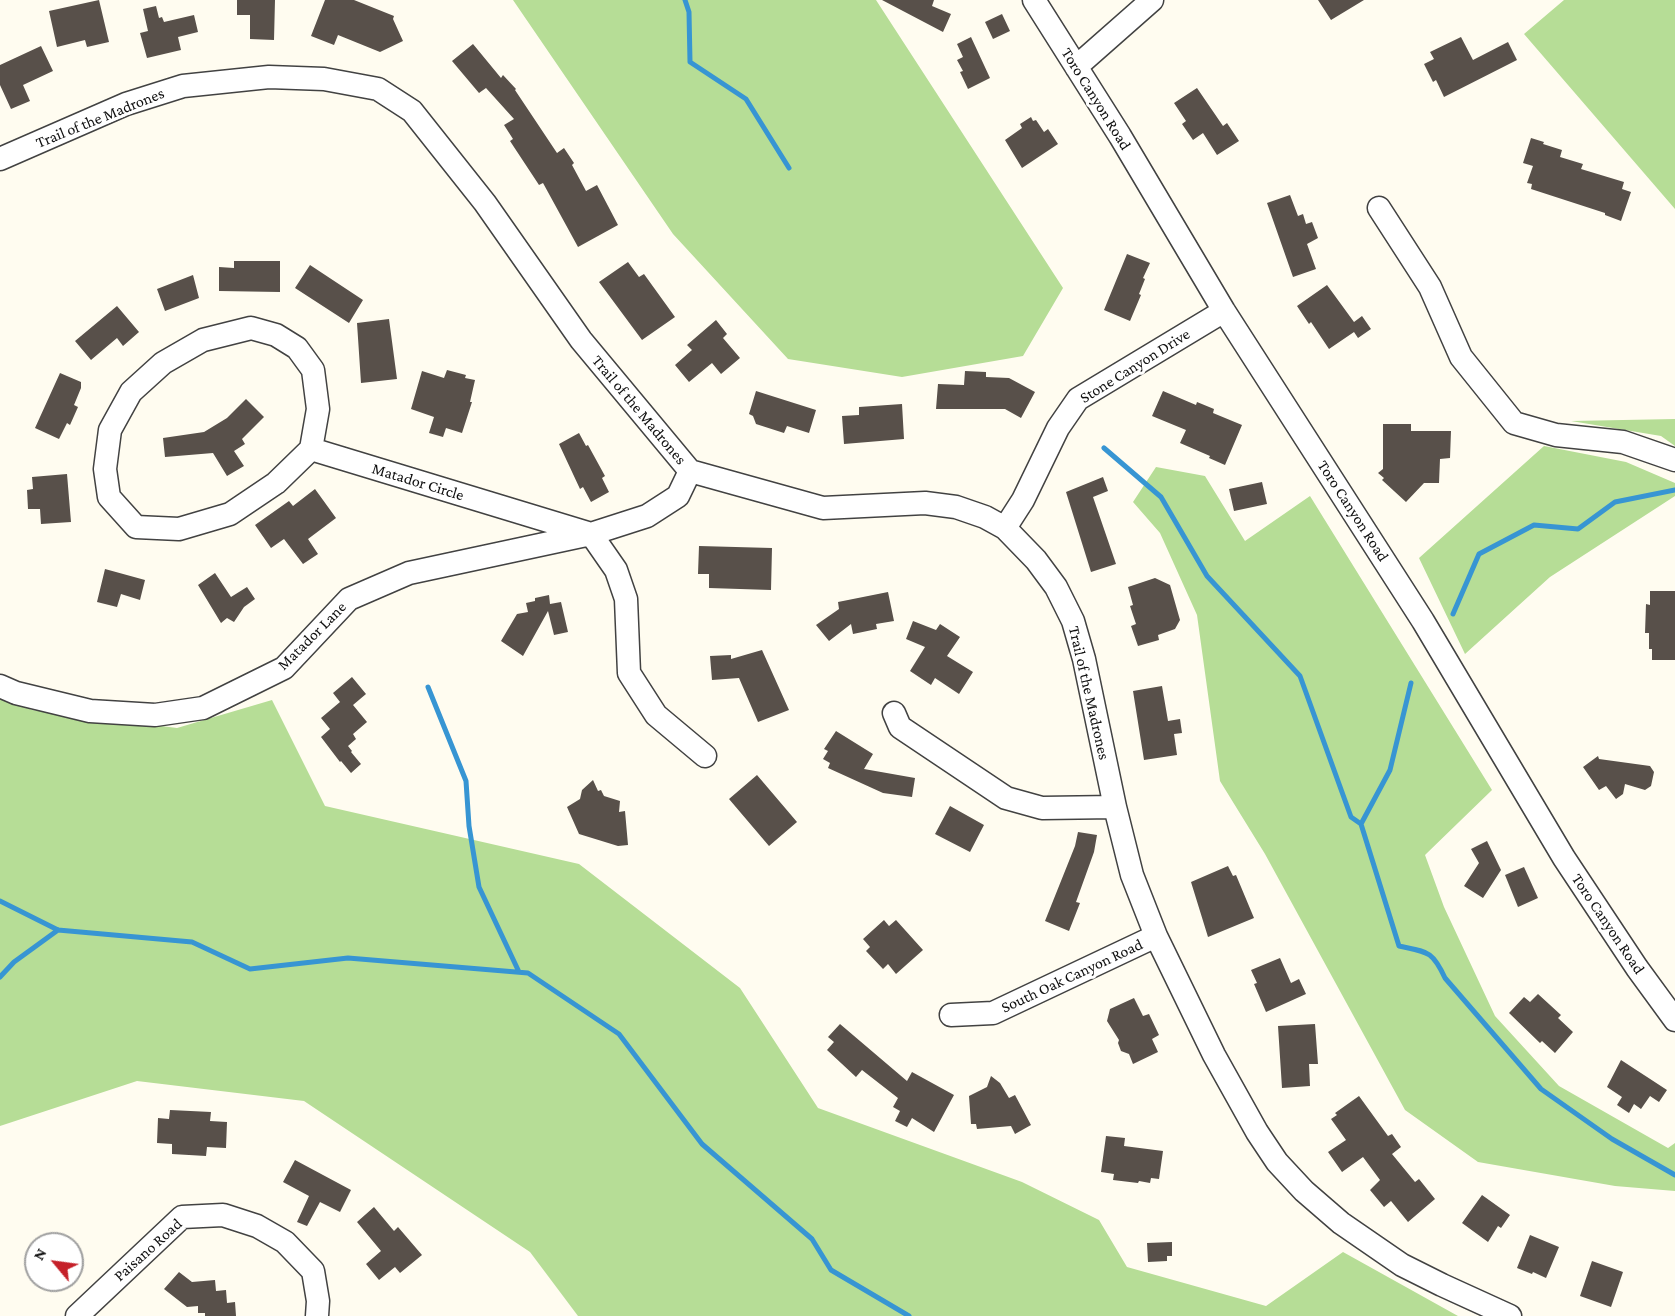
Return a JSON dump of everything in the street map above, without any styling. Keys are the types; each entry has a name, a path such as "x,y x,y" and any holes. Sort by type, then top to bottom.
{"street":[{"name":"Toro Canyon Road","path":"1034,0 1120,136 1224,311 1424,621 1564,858 1637,968 1675,1020"},
{"path":"1076,67 1152,0"},
{"name":"Trail of the Madrones","path":"0,159 126,104 183,86 269,77 324,79 378,89 412,111 418,118 485,203 580,340 690,471 823,508 925,503 956,507 985,517 1005,528 1036,560 1056,587 1073,621 1084,659 1115,807 1132,875 1156,936 1214,1055 1257,1132 1277,1162 1304,1191 1341,1223 1402,1265 1510,1316"},
{"path":"1379,208 1430,287 1461,357 1514,423 1556,435 1623,442 1675,460"},
{"name":"Stone Canyon Drive","path":"1005,528 1023,500 1058,428 1078,399 1224,311"},
{"path":"251,328 276,335 297,348 313,370 318,409 311,449 276,483 230,514 178,529 136,527 110,497 105,469 110,430 131,392 163,363 203,340 251,328"},
{"name":"Matador Circle","path":"311,449 591,534"},
{"name":"Matador Lane","path":"0,686 16,693 90,711 155,716 203,708 284,668 349,599 409,573 591,534 647,516 678,496 690,471"},
{"path":"591,534 616,570 626,599 628,673 656,715 705,756"},
{"path":"894,713 900,726 1006,798 1042,808 1115,807"},
{"name":"South Oak Canyon Road","path":"951,1015 993,1013 1156,936"},
{"name":"Paisano Road","path":"77,1316 182,1217 223,1215 257,1226 285,1242 313,1272 318,1300 317,1316"}],"green space":[{"path":"513,0 876,0 1063,288 1023,356 902,377 788,359 673,234"},
{"path":"1564,0 1675,0 1675,209 1524,34"},
{"path":"1675,419 1675,446 1661,436 1571,421"},
{"path":"1544,446 1626,462 1675,483 1675,496 1550,577 1465,654 1419,558"},
{"path":"1156,467 1205,476 1245,541 1310,496 1492,790 1425,855 1444,907 1495,1016 1559,1086 1668,1148 1675,1143 1675,1191 1615,1186 1478,1162 1405,1110 1265,854 1220,781 1197,615 1160,533 1133,502"},
{"path":"0,696 32,710 177,728 272,700 325,806 579,864 740,988 818,1108 1022,1182 1099,1220 1127,1267 1266,1306 1343,1252 1458,1316 578,1316 530,1252 304,1101 137,1081 0,1126"}],"building":[{"path":"99,0 109,42 87,47 85,40 57,47 49,11"},
{"path":"237,0 275,0 274,40 250,39 250,15 237,15"},
{"path":"325,0 354,0 394,16 393,19 403,41 380,52 338,35 334,45 311,36"},
{"path":"882,0 934,0 932,6 951,14 943,32"},
{"path":"1318,0 1364,0 1331,20"},
{"path":"156,6 159,18 162,17 164,22 194,15 198,32 178,37 181,50 147,58 140,33 148,31 143,9"},
{"path":"1002,14 1010,31 993,39 985,22"},
{"path":"971,37 990,78 968,89 957,60 963,57 957,44"},
{"path":"1461,37 1473,60 1508,42 1517,60 1444,97 1436,80 1433,82 1424,64 1434,59 1430,52"},
{"path":"473,44 501,78 503,75 516,89 557,153 564,148 574,163 572,165 586,191 597,185 618,225 578,247 543,183 539,185 510,141 513,139 504,125 514,119 486,88 479,93 452,61"},
{"path":"41,46 53,71 23,85 30,101 11,109 0,85 0,65"},
{"path":"1197,88 1223,126 1227,123 1239,141 1217,155 1203,133 1193,140 1182,124 1186,121 1174,103"},
{"path":"1031,117 1033,121 1036,120 1044,132 1048,129 1058,144 1022,168 1005,140 1022,128 1020,124"},
{"path":"1531,138 1562,150 1560,157 1583,164 1581,169 1624,182 1622,189 1631,192 1621,221 1605,213 1531,189 1532,184 1527,183 1533,166 1523,163"},
{"path":"1290,195 1298,216 1303,214 1306,224 1312,222 1318,238 1307,244 1316,269 1293,277 1267,203"},
{"path":"1127,254 1150,263 1143,278 1145,279 1139,294 1141,295 1130,321 1104,310"},
{"path":"234,261 280,261 280,292 219,291 219,267 234,268"},
{"path":"628,262 639,277 644,274 675,317 642,340 599,282"},
{"path":"310,265 363,300 349,323 295,288"},
{"path":"193,275 199,298 165,311 157,289"},
{"path":"1327,285 1354,322 1362,316 1371,329 1358,338 1354,332 1329,349 1297,306"},
{"path":"117,306 139,332 123,346 117,338 91,360 75,341"},
{"path":"389,319 397,379 361,383 357,323"},
{"path":"716,320 727,334 723,338 740,358 721,374 712,363 689,382 675,365 692,350 687,345"},
{"path":"447,370 475,380 470,402 472,402 462,433 446,428 443,437 429,433 434,417 411,409 422,371 444,378"},
{"path":"965,371 986,372 986,377 1009,378 1035,392 1021,418 1005,409 936,409 938,384 964,385"},
{"path":"60,373 81,382 81,388 74,405 78,407 70,425 67,423 59,439 35,428"},
{"path":"756,391 816,410 809,433 787,426 784,433 756,424 753,416 749,414"},
{"path":"1163,391 1196,405 1197,402 1214,409 1213,413 1242,425 1225,465 1180,443 1186,430 1152,416"},
{"path":"246,399 264,417 242,439 245,444 234,451 244,466 227,476 213,453 165,457 163,438 204,432 227,418"},
{"path":"902,404 904,439 844,444 842,416 859,415 859,407"},
{"path":"1383,424 1411,424 1411,431 1451,431 1450,458 1440,459 1439,483 1424,483 1406,502 1382,480 1384,478 1378,473 1383,469"},
{"path":"579,433 605,476 602,478 609,492 591,502 583,487 580,489 559,444"},
{"path":"67,474 71,522 41,524 40,509 28,509 27,490 33,489 32,477"},
{"path":"1103,477 1108,491 1093,497 1116,564 1091,572 1066,492"},
{"path":"1262,482 1267,504 1234,511 1229,489"},
{"path":"315,489 336,518 308,539 318,554 303,564 284,539 271,548 255,525 289,501 293,506"},
{"path":"699,546 772,548 771,590 709,588 709,574 698,574"},
{"path":"105,569 145,580 140,600 121,594 117,607 97,602"},
{"path":"215,573 231,597 247,587 255,599 244,607 234,622 227,618 221,623 198,585"},
{"path":"1155,578 1170,585 1180,620 1175,629 1158,635 1159,640 1138,646 1131,626 1136,624 1130,606 1133,605 1128,587"},
{"path":"1650,591 1675,591 1675,660 1652,660 1649,633 1645,633 1646,604 1650,605"},
{"path":"888,592 894,621 876,624 877,629 853,634 851,624 829,641 816,625 839,609 838,602"},
{"path":"549,595 550,604 561,602 568,632 554,635 548,611 523,656 501,641 517,614 528,612 526,603"},
{"path":"913,621 936,630 940,624 960,637 947,656 973,672 959,694 935,678 931,685 910,671 925,647 906,639"},
{"path":"762,650 789,710 758,722 739,678 712,680 710,656 731,655 731,659"},
{"path":"352,677 366,694 353,705 367,722 353,734 356,739 348,746 361,764 351,773 321,737 330,729 321,718 340,702 333,693"},
{"path":"1162,686 1168,721 1180,719 1182,733 1174,734 1177,755 1144,760 1133,691"},
{"path":"836,731 873,754 864,769 915,778 912,797 883,793 828,768 830,763 823,759 828,751 824,749"},
{"path":"1598,756 1599,759 1650,766 1654,772 1651,786 1645,790 1625,784 1623,794 1616,799 1606,786 1599,790 1583,767"},
{"path":"757,775 797,822 769,846 729,799"},
{"path":"593,780 598,791 601,790 604,796 620,801 619,812 625,811 628,845 618,846 579,834 567,807 580,799 582,790"},
{"path":"950,806 984,825 970,852 935,834"},
{"path":"1078,832 1097,835 1094,852 1076,902 1080,903 1069,931 1045,921 1075,846"},
{"path":"1487,841 1501,870 1483,898 1464,886 1479,863 1471,849"},
{"path":"1228,866 1233,876 1236,875 1254,918 1208,937 1191,882"},
{"path":"1524,867 1538,898 1518,907 1505,875"},
{"path":"884,920 889,926 896,920 923,950 896,974 888,964 883,969 866,951 870,947 863,939"},
{"path":"1280,958 1291,983 1299,979 1306,994 1266,1012 1254,984 1257,983 1251,970"},
{"path":"1538,994 1561,1015 1558,1018 1573,1032 1555,1053 1542,1041 1540,1043 1509,1013 1524,997 1530,1002"},
{"path":"1134,998 1143,1016 1149,1014 1159,1035 1152,1039 1158,1052 1133,1064 1129,1054 1121,1051 1119,1040 1107,1021 1110,1009"},
{"path":"840,1024 907,1081 912,1072 954,1095 934,1132 912,1118 907,1127 895,1121 900,1111 893,1107 898,1098 862,1070 856,1077 827,1050 834,1042 828,1037"},
{"path":"1315,1024 1318,1064 1309,1064 1310,1086 1282,1088 1278,1026"},
{"path":"1621,1060 1667,1090 1659,1102 1650,1096 1641,1109 1634,1104 1629,1113 1617,1105 1622,1097 1607,1087"},
{"path":"991,1076 1000,1083 1009,1098 1015,1095 1031,1125 1015,1134 1011,1126 977,1129 976,1124 971,1124 969,1096 987,1087"},
{"path":"1359,1096 1388,1136 1392,1134 1401,1147 1392,1154 1415,1182 1419,1179 1435,1199 1408,1222 1391,1201 1384,1207 1370,1190 1380,1180 1363,1157 1342,1172 1328,1152 1346,1140 1331,1119 1337,1115 1335,1113"},
{"path":"170,1110 211,1112 210,1121 227,1122 226,1148 207,1147 206,1156 172,1154 172,1144 157,1143 158,1118 169,1119"},
{"path":"1106,1136 1125,1138 1124,1146 1163,1151 1159,1179 1151,1178 1150,1183 1113,1180 1114,1174 1101,1172"},
{"path":"295,1160 351,1190 340,1212 320,1202 307,1226 297,1222 309,1196 283,1182"},
{"path":"1482,1195 1510,1215 1501,1228 1498,1226 1488,1242 1462,1223"},
{"path":"374,1207 394,1231 398,1227 422,1255 400,1273 395,1267 379,1280 366,1264 381,1251 357,1222"},
{"path":"1530,1235 1559,1247 1546,1278 1517,1268"},
{"path":"1172,1242 1172,1256 1167,1256 1167,1261 1148,1262 1147,1243"},
{"path":"1592,1261 1623,1272 1611,1307 1580,1296"},
{"path":"179,1272 192,1282 215,1280 216,1291 226,1290 227,1303 235,1302 236,1316 205,1316 205,1313 198,1313 198,1306 187,1307 164,1289"}],"waterway":[{"path":"685,0 689,12 690,62 746,99 789,168"},
{"path":"1104,448 1161,497 1207,576 1300,676 1351,817 1361,824"},
{"path":"1453,614 1479,554 1534,525 1578,529 1615,502 1675,490"},
{"path":"1411,683 1390,770 1361,824 1399,946 1422,951 1432,957 1445,978 1541,1089 1612,1139 1675,1175"},
{"path":"428,687 466,781 469,826 479,887 519,972"},
{"path":"0,901 58,930 192,942 250,969 348,958 528,973 619,1034 702,1144 812,1239 831,1270 909,1316"},
{"path":"0,977 14,962 58,930"}]}
